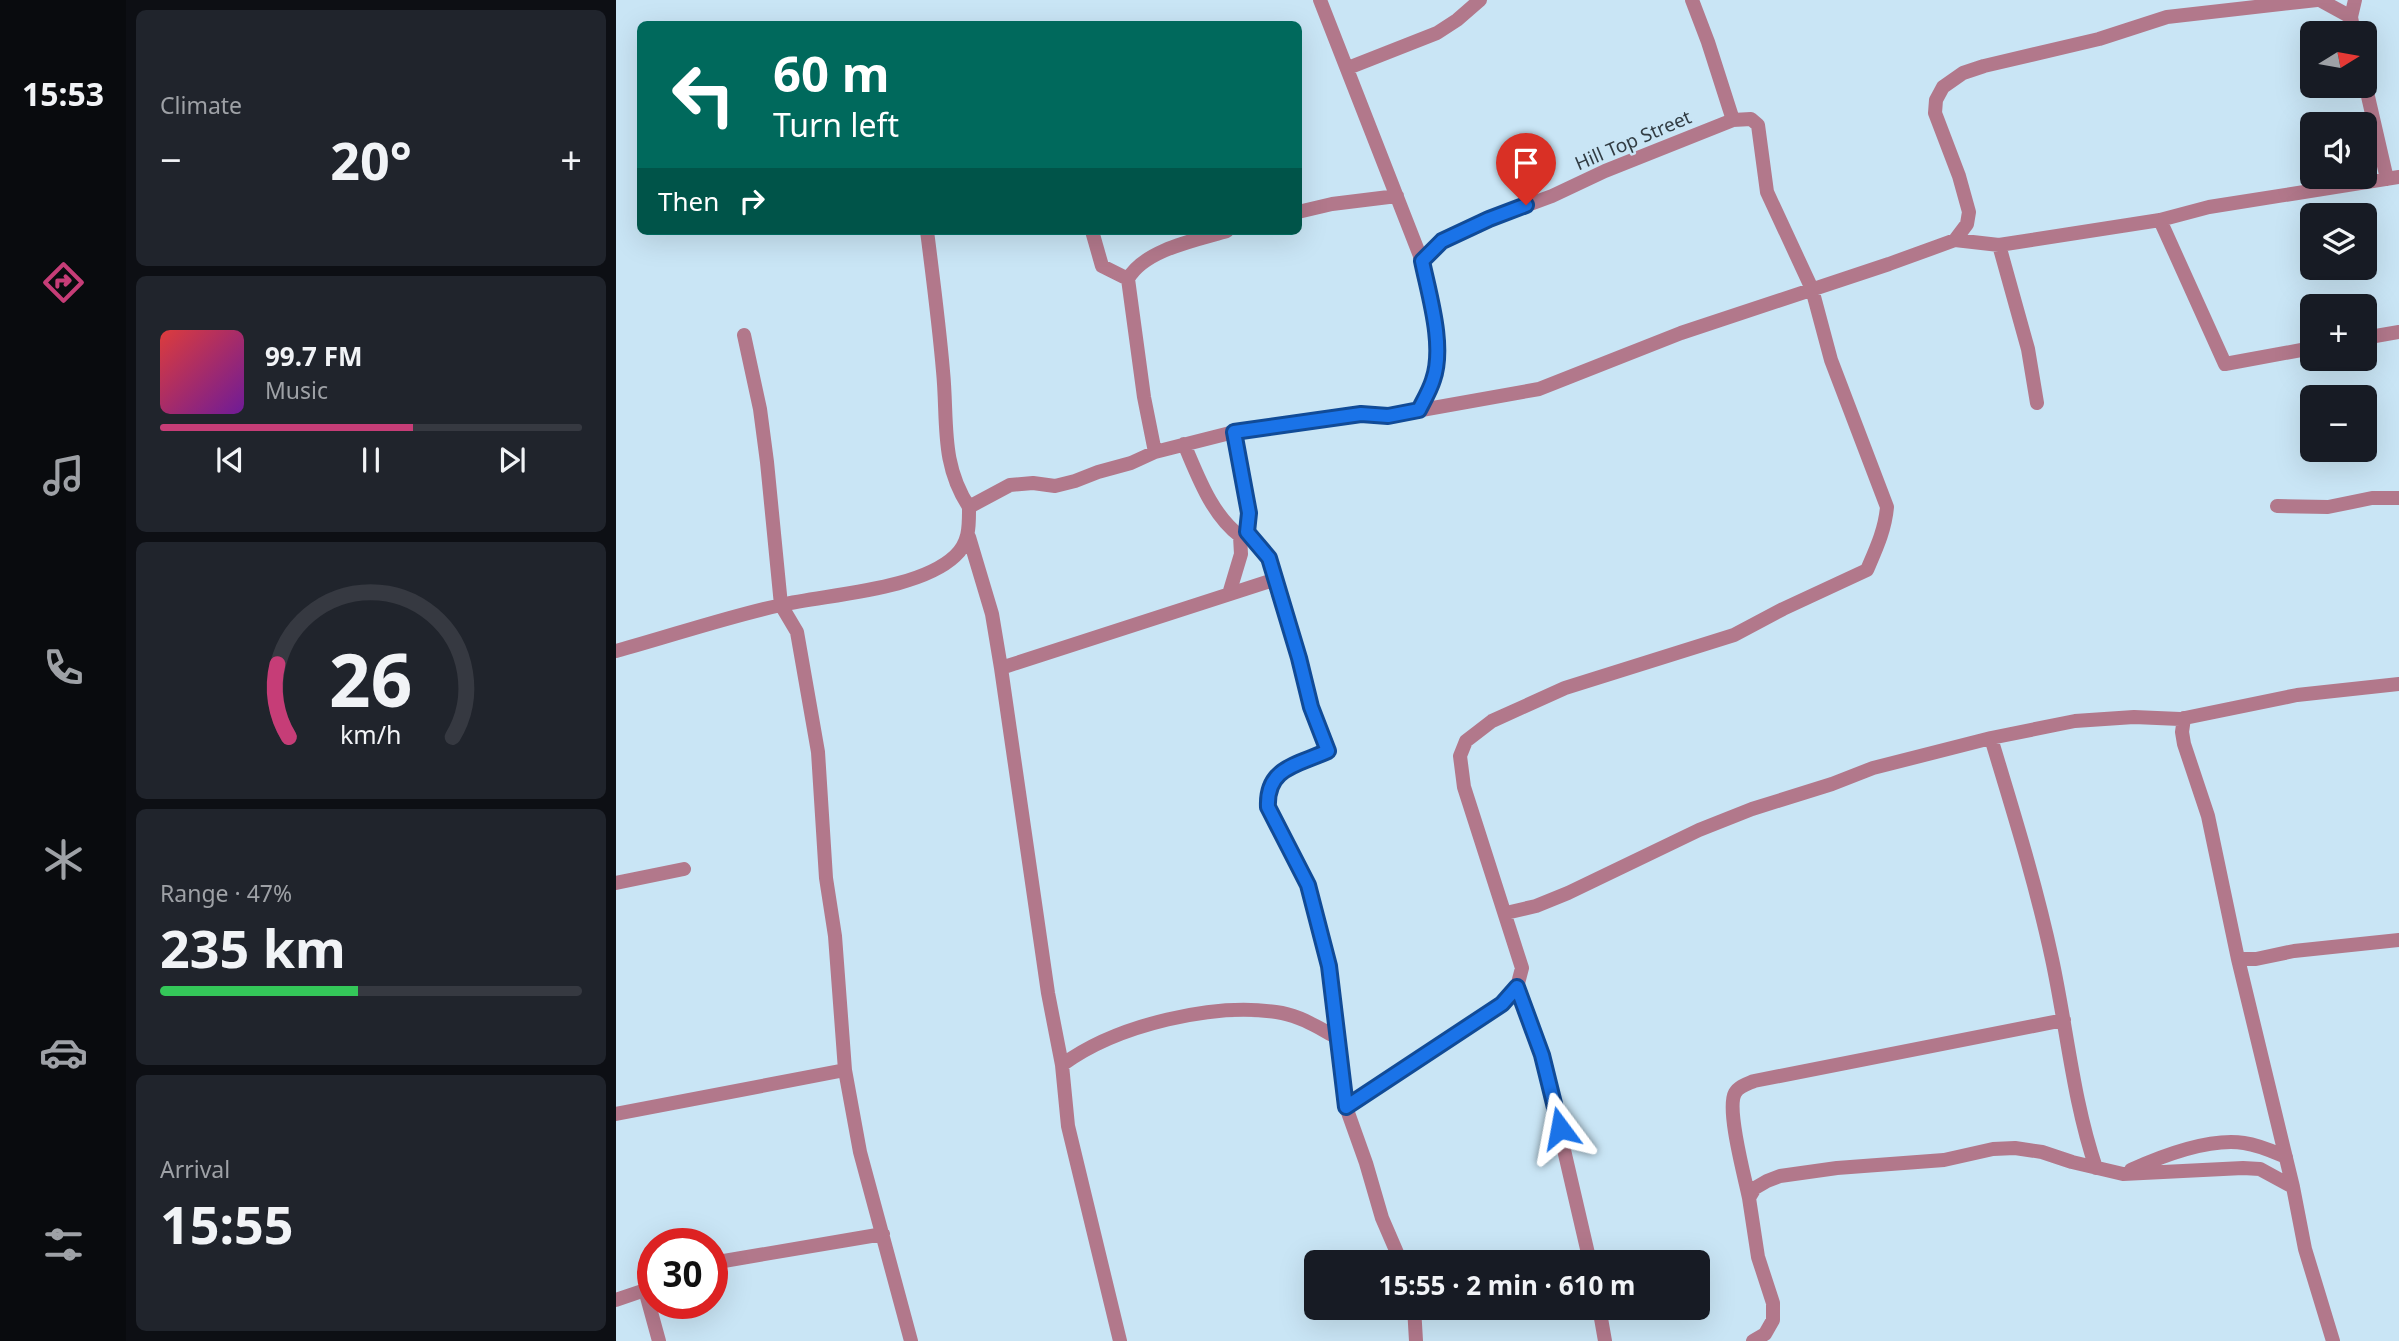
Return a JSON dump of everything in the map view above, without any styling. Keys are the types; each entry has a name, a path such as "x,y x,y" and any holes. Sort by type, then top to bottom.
{"street":[{"path":"1320,0 1422,261 1434,322 1437,358 1434,379 1419,410"},
{"path":"1348,68 1437,33 1480,0"},
{"path":"1692,0 1709,42 1733,120"},
{"path":"1955,240 1967,224 1969,212 1959,176 1935,113 1936,100 1943,87 1963,73 1984,65 2099,39 2167,17 2318,0 2351,16"},
{"path":"2352,21 2355,0"},
{"path":"969,507 1010,485 1065,484 1131,463 1155,452 1234,432 1361,414 1388,416 1539,389 1681,332 1955,240 1999,245 2160,220 2209,207 2393,178 2370,98"},
{"name":"Hill Top Street","path":"1422,261 1442,241 1489,219 1552,196 1605,171 1733,120 1751,119 1758,125 1767,191 1812,289"},
{"path":"1302,211 1332,204 1397,197"},
{"path":"2160,220 2225,364 2300,350"},
{"path":"927,235 944,379 949,463 956,487 969,507 969,537 992,614 1046,979 1062,1065 1068,1126 1120,1341"},
{"path":"1093,235 1102,266 1128,279"},
{"path":"1155,452 1144,397 1128,279 1133,268 1144,260 1214,235"},
{"path":"1999,245 2028,349 2037,403"},
{"path":"1346,1107 1502,1004 1517,987 1522,968 1464,787 1460,756 1466,741 1492,721 1565,688 1734,635 1867,570 1883,532 1887,508 1830,360 1812,289"},
{"path":"2377,336 2399,332"},
{"path":"744,335 760,409 781,605 797,632 818,752 822,824 835,936 845,1070 860,1152 911,1341"},
{"path":"1434,379 1446,405"},
{"path":"1229,594 1249,513 1234,432"},
{"path":"1184,444 1208,497 1227,526 1243,534 1269,558 1311,707 1328,751 1280,772 1267,793 1268,807 1308,885 1329,966 1346,1107 1382,1218 1396,1250"},
{"path":"2277,506 2328,507 2372,498 2399,498"},
{"path":"616,651 781,605 890,584 930,573 956,556 969,537"},
{"path":"1001,668 1276,579"},
{"path":"1506,913 1536,906 1568,893 1699,830 1752,809 1873,768 1991,738 2075,721 2134,717 2183,718 2297,695 2399,684"},
{"path":"2183,718 2184,744 2208,816 2305,1249 2333,1341"},
{"path":"1991,738 2040,908 2081,1115 2096,1168"},
{"path":"616,883 684,869"},
{"path":"2238,959 2256,959 2294,951 2399,940"},
{"path":"1517,987 1542,1055 1587,1250"},
{"path":"1062,1065 1075,1055 1107,1039 1139,1028 1233,1009 1283,1013 1336,1037"},
{"path":"1753,1341 1765,1334 1773,1320 1773,1303 1758,1257 1732,1109 1734,1094 1741,1086 1754,1081 2064,1020"},
{"path":"616,1114 845,1070"},
{"path":"2123,1174 2163,1157 2226,1142 2263,1147 2286,1157"},
{"path":"1749,1198 1755,1188 1780,1176 1837,1168 1944,1160 1993,1149 2015,1148 2042,1152 2123,1174 2260,1169 2293,1186"},
{"path":"728,1260 883,1234"},
{"path":"616,1300 637,1293"},
{"path":"655,1319 659,1341"},
{"path":"1412,1340 1413,1320"},
{"path":"1601,1320 1605,1341"}],"route":[{"path":"1526,205 1442,241 1422,261 1434,322 1437,358 1434,379 1419,410 1388,416 1361,414 1234,432 1249,513 1247,532 1269,558 1311,707 1328,751 1280,772 1267,793 1268,807 1308,885 1329,966 1346,1107 1502,1004 1517,987 1542,1055 1560,1128"}]}
